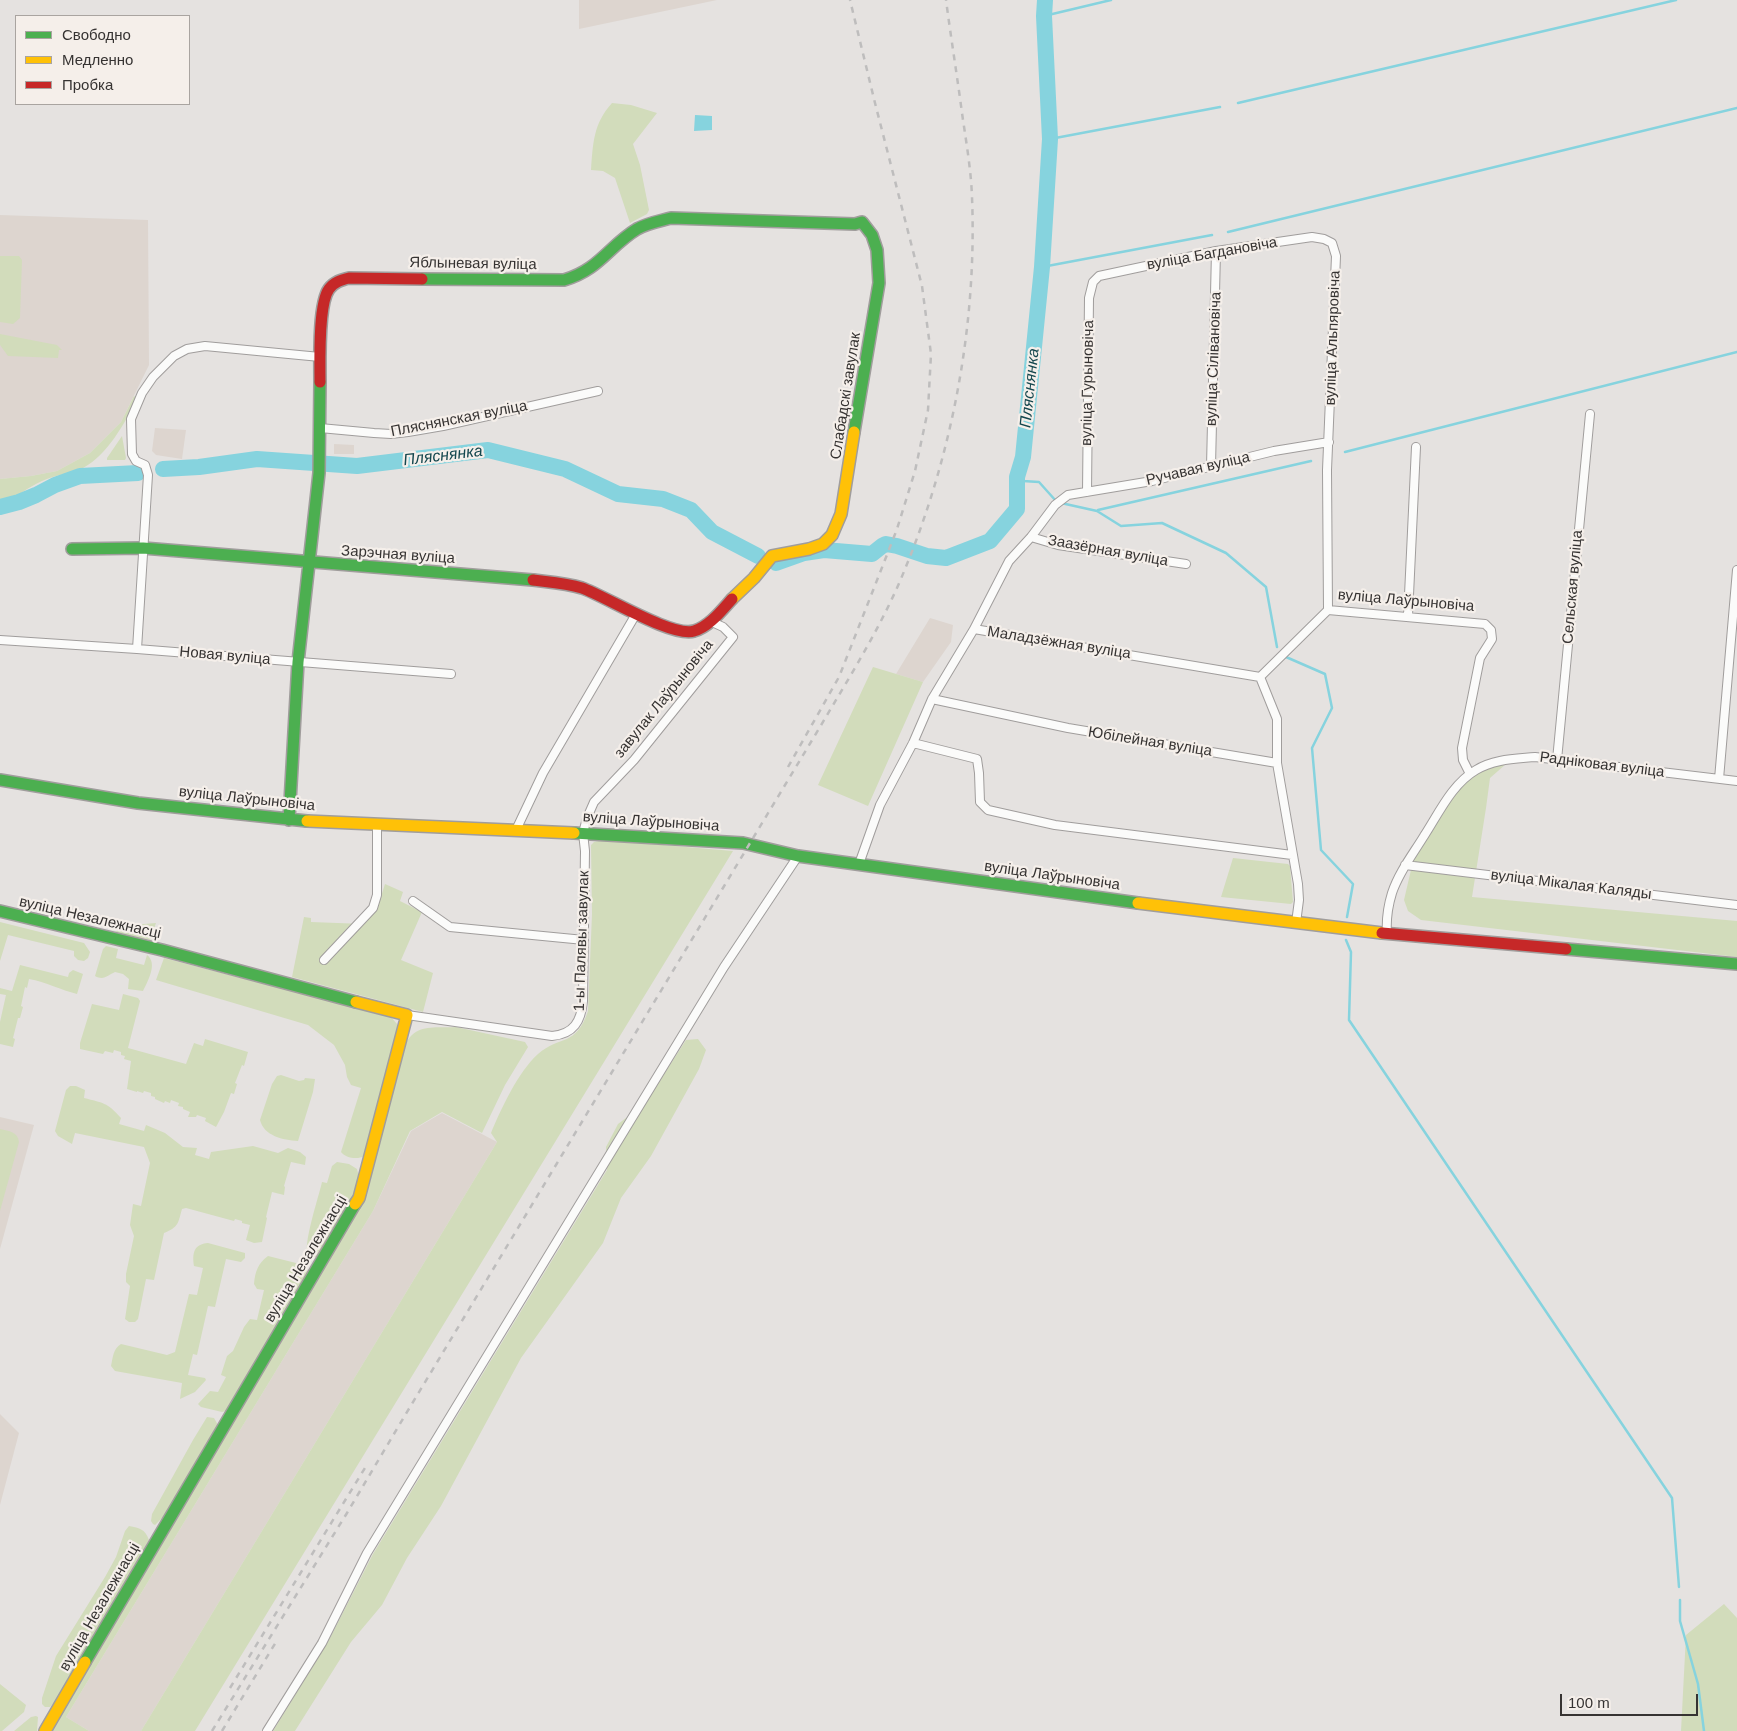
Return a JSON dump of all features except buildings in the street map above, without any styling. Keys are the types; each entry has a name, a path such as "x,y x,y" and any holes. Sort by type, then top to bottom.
{"main road":[{"name":"Яблыневая вуліца","path":"289,820 298,662 319,473 320,357 324,300 332,284 342,279 355,278 564,280 590,270 637,228 671,218 855,224 862,222 872,233"},
{"name":"Слабадскі завулак","path":"809,549 823,544 832,535 844,505 879,282 879,252 872,233"},
{"name":"Зарэчная вуліца","path":"72,549 143,548 568,584 582,588 636,614 683,632 695,631 710,621"},
{"name":"завулак Лаўрыновіча","path":"710,621 754,578 772,556 809,549"},
{"name":"вуліца Лаўрыновіча","path":"0,780 138,803 289,820 583,832 743,843 798,856 1030,889 1296,923 1387,934 1737,964"},
{"name":"вуліца Незалежнасці","path":"0,912 162,950 408,1014 359,1198 45,1731"}],"street":[{"name":"вуліца Багдановіча","path":"1099,276 1216,251 1312,237 1324,239"},
{"name":"вуліца Альпяровіча","path":"1324,239 1332,243 1336,256 1329,442 1326,470 1328,610"},
{"name":"вуліца Сілівановіча","path":"1210,466 1216,251"},
{"name":"вуліца Гурыновіча","path":"1087,492 1089,298 1093,282 1099,276"},
{"path":"137,649 148,475 145,465 136,461 132,454 131,419 142,393 174,356 188,348 205,346 320,357"},
{"name":"Пляснянская вуліца","path":"320,428 374,433 408,432 598,390"},
{"name":"Сельская вуліца","path":"1557,760 1590,414"},
{"name":"Ручавая вуліца","path":"1068,495 1152,481 1274,451 1329,442"},
{"path":"1408,616 1416,447"},
{"name":"Маладзёжная вуліца","path":"1068,495 1055,505 1031,537 1009,560 974,629 1260,677"},
{"name":"Заазёрная вуліца","path":"1031,537 1058,545 1186,564"},
{"path":"1719,779 1737,570"},
{"name":"вуліца Лаўрыновіча","path":"1260,677 1328,610 1480,622 1491,630 1492,639 1480,658 1462,748 1463,760 1470,774"},
{"path":"516,830 543,774 636,614"},
{"name":"завулак Лаўрыновіча","path":"583,832 586,818 594,802 634,760 733,638 723,628 710,621"},
{"path":"859,864 880,805 932,699 974,629"},
{"name":"Новая вуліца","path":"0,640 451,674"},
{"path":"1260,677 1277,719 1276,763 1298,884 1299,900 1296,923"},
{"name":"Юбілейная вуліца","path":"932,699 1068,728 1276,763"},
{"path":"912,743 977,759 980,773 980,802 988,810 1055,825 1292,855"},
{"name":"Радніковая вуліца","path":"1470,774 1486,765 1507,759 1535,756 1737,782"},
{"path":"1387,934 1386,920 1392,893 1405,866 1448,798 1470,774"},
{"path":"324,960 373,908 377,895 377,824"},
{"name":"1-ы Палявы завулак","path":"408,1014 552,1036 565,1034 575,1026 582,1011 585,851 583,832"},
{"path":"267,1731 322,1643 372,1545 724,967 798,856"},
{"name":"вуліца Мікалая Каляды","path":"1405,866 1737,905"},
{"path":"413,901 450,927 584,940"}],"shaded area":[{"path":"579,0 717,0 579,29"},
{"path":"0,215 148,220 149,365 121,422 90,453 57,471 0,479"},
{"path":"155,428 186,430 182,459 156,455 152,451"},
{"path":"334,444 354,445 354,454 334,454"},
{"path":"930,618 953,625 951,642 923,682 896,674"},
{"path":"442,1113 497,1142 141,1731 89,1731 66,1717 373,1211 411,1131"},
{"path":"0,1117 34,1125 0,1249"},
{"path":"0,1414 19,1433 0,1505"}],"green space":[{"path":"612,103 631,105 657,113 633,144 640,165 649,210 647,214 630,223 615,178 603,171 591,170 595,135 601,119"},
{"path":"0,256 19,256 22,260 20,318 13,324 0,322"},
{"path":"0,334 57,345 62,350 59,350 58,358 8,356 0,345"},
{"path":"134,396 138,399 121,428 108,447 92,462 78,470 37,483 0,507 0,479 57,471 90,453 121,422"},
{"path":"122,436 125,460 107,460 107,458"},
{"path":"873,667 923,682 868,806 818,785"},
{"path":"1514,757 1490,778 1472,897 1737,921 1737,957 1421,920 1408,911 1404,900 1414,857 1460,787 1479,768"},
{"path":"604,840 733,851 195,1731 141,1731 497,1142 491,1133 517,1081 538,1054 553,1044 573,1035 583,1022 588,1011 592,914 591,845 594,842"},
{"path":"1233,858 1288,864 1290,866 1293,902 1291,904 1221,897"},
{"path":"385,884 403,892 400,901 422,912 401,960 433,973 423,1012 292,977 304,917 311,918 311,922 364,924 377,909"},
{"path":"0,922 84,943 90,952 88,958 84,961 78,960 74,956 74,951 8,935 0,961"},
{"path":"156,923 150,940 114,932 132,925"},
{"path":"106,946 118,949 116,958 144,965 147,955 150,958 152,963 151,972 143,991 128,989 129,979 123,974 115,972 103,978 95,976 103,949"},
{"path":"164,958 391,1017 398,1028 364,1156 352,1158 345,1156 341,1152 361,1088 351,1085 347,1077 345,1065 334,1045 308,1025 156,980"},
{"path":"20,965 68,977 69,973 73,970 83,974 77,994 29,979 27,988 25,987 21,1006 23,1007 13,1038 15,1039 13,1047 0,1044 0,1022 6,995 0,994 0,988 12,991"},
{"path":"123,994 138,998 140,1001 128,1048 186,1064 194,1043 203,1046 205,1039 248,1052 244,1066 242,1065 235,1083 237,1084 234,1094 231,1093 216,1127 205,1121 206,1118 197,1115 196,1117 188,1117 190,1112 178,1106 179,1103 171,1100 170,1103 165,1101 164,1103 151,1096 151,1093 127,1089 131,1061 124,1059 125,1056 121,1055 121,1052 114,1050 113,1053 105,1051 103,1054 80,1049 80,1043 92,1004 119,1010"},
{"path":"456,1027 525,1042 528,1047 505,1085 482,1133 442,1112 410,1131 373,1211 66,1717 89,1731 50,1731 365,1198 405,1045 409,1038 414,1033 426,1028"},
{"path":"698,1039 706,1050 699,1069 651,1156 621,1198 603,1243 521,1358 441,1506 407,1558 382,1605 351,1642 295,1731 273,1731 330,1638 373,1554 607,1170 606,1147 618,1124 634,1112 650,1096 686,1040"},
{"path":"281,1075 299,1081 305,1078 315,1079 313,1092 298,1141 286,1140 275,1136 266,1130 260,1120 272,1084 277,1076"},
{"path":"70,1086 76,1086 85,1090 84,1098 100,1102 112,1109 121,1118 119,1124 144,1131 146,1125 165,1133 183,1147 197,1148 195,1155 209,1159 211,1152 253,1146 278,1153 288,1148 300,1152 306,1157 305,1165 291,1162 284,1186 284,1195 272,1192 262,1242 254,1243 246,1240 250,1225 242,1223 242,1221 235,1219 234,1221 186,1208 182,1209 177,1224 173,1229 164,1233 154,1280 146,1279 138,1319 135,1322 129,1322 125,1319 130,1286 126,1282 126,1274 134,1236 130,1225 133,1204 141,1206 150,1163 144,1147 75,1133 72,1144 58,1136 55,1131 66,1090"},
{"path":"0,1129 15,1134 19,1142 0,1211"},
{"path":"337,1162 349,1164 357,1169 359,1177 353,1196 319,1257 308,1257 307,1243 309,1232 322,1182 327,1183 332,1166"},
{"path":"208,1243 245,1253 245,1258 241,1262 226,1259 215,1307 208,1306 197,1355 193,1354 188,1375 205,1378 206,1380 195,1392 180,1399 182,1383 115,1371 111,1366 115,1351 121,1344 167,1355 175,1352 189,1294 197,1295 203,1268 194,1266 194,1253 197,1247"},
{"path":"268,1256 304,1265 307,1267 308,1275 226,1411 222,1412 201,1407 198,1404 210,1391 218,1392 226,1377 221,1375 227,1356 233,1351 244,1327 250,1319 257,1320 264,1290 257,1289 254,1280 259,1265"},
{"path":"207,1417 214,1418 218,1425 214,1434 165,1515 155,1525 151,1521 152,1514"},
{"path":"129,1526 142,1530 146,1533 149,1540 56,1701 50,1707 45,1707 42,1704 42,1698 56,1656 105,1577"},
{"path":"1724,1604 1737,1618 1737,1731 1681,1731 1686,1635"},
{"path":"0,1684 26,1705 24,1712 2,1731 0,1731"},
{"path":"31,1717 38,1717 37,1731 14,1731"}],"water":[{"path":"695,115 712,116 712,130 694,131"}],"waterway":[{"name":"Пляснянка","path":"776,563 804,553 824,550 872,554 886,544 927,556 946,558 990,541 1017,509 1017,477 1023,457 1042,267 1050,139 1044,16 1045,0"},
{"path":"1044,16 1111,0"},
{"path":"1238,103 1676,0"},
{"path":"1050,139 1220,107"},
{"path":"1228,232 1737,108"},
{"path":"1042,267 1212,235"},
{"path":"1345,452 1737,352"},
{"name":"Пляснянка","path":"163,469 199,467 257,459 357,466 488,450 565,469 618,494 663,499 691,510 712,532 758,556"},
{"path":"1098,510 1311,461"},
{"name":"Пляснянка","path":"0,507 19,502 55,485 80,476 138,473"},
{"path":"1017,477 1023,481 1039,482 1056,501"},
{"path":"1061,503 1097,511 1121,526 1162,523 1226,553 1266,587 1277,647"},
{"path":"1286,657 1325,674 1332,708 1312,748 1321,850 1353,884 1347,917"},
{"path":"1346,940 1351,952 1349,1020 1672,1498 1679,1587"},
{"path":"1680,1600 1680,1621 1698,1684 1704,1731"}],"railway":[{"path":"788,767 839,677 883,565 897,529 915,471 928,410 931,354 922,286 850,0"},
{"path":"212,1731 347,1513 820,727 876,630 905,569 922,525 949,433 966,339 970,292 973,244 971,176 946,0"},
{"path":"230,1688 368,1463"},
{"path":"222,1731 276,1642"}],"traffic: fast":[{"path":"422,279 564,280 576,276 595,264 637,229 671,218 855,224 862,222 872,235 877,250 879,283 854,432"},
{"path":"289,820 298,662 319,473 320,382"},
{"path":"72,549 143,548 533,580"},
{"path":"0,780 138,803 307,821"},
{"path":"574,833 743,843 798,856 1138,903"},
{"path":"0,911 162,950 356,1002"},
{"path":"1566,949 1737,964"},
{"path":"85,1662 355,1204"}],"traffic: slow":[{"path":"732,599 754,578 772,556 809,549 823,544 832,535 841,514 854,432"},
{"path":"307,821 574,833"},
{"path":"1138,903 1382,933"},
{"path":"355,1204 359,1198 407,1015 356,1002"},
{"path":"45,1731 85,1662"}],"traffic: jam":[{"path":"320,382 321,320 325,296 329,289 338,282 349,278 422,279"},
{"path":"533,580 582,588 655,623 684,631 694,631 705,626 732,599"},
{"path":"1382,933 1566,949"}]}
